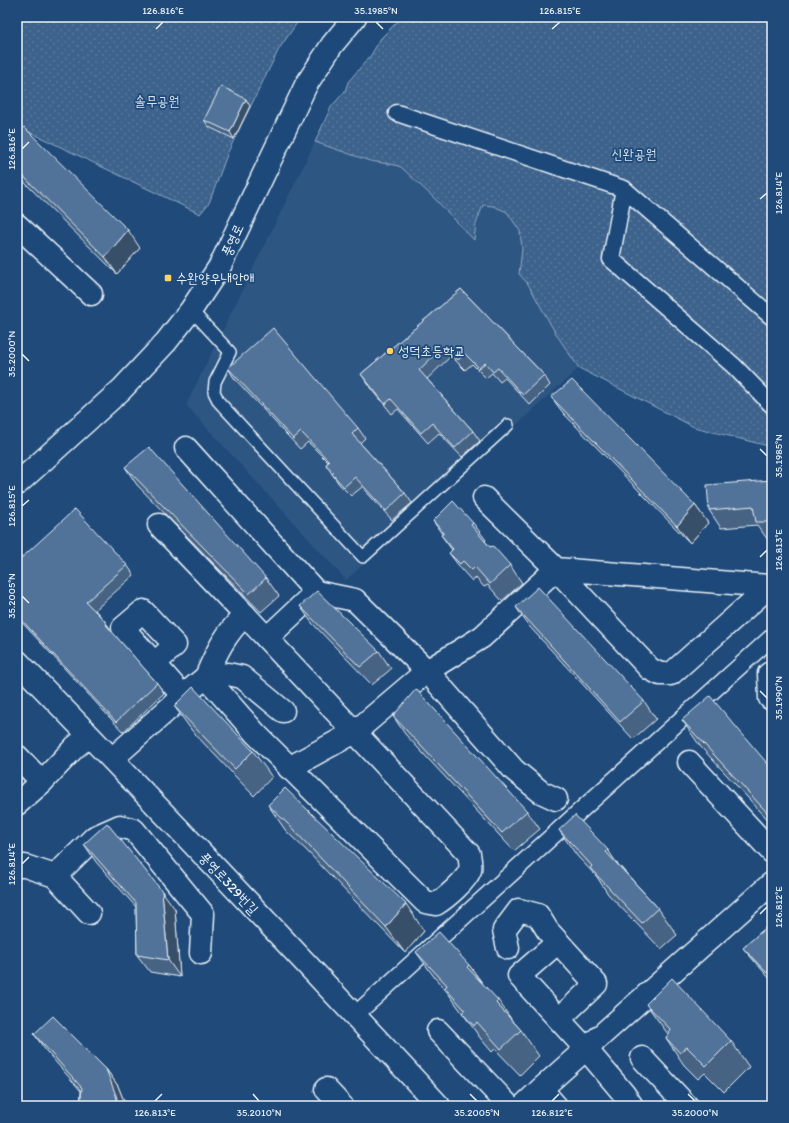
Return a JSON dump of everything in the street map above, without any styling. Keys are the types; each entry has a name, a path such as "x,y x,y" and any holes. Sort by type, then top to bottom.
{"street":[{"name":"풍영로","path":"17,484 122,388 166,342 191,310 220,266 306,85 332,45 355,17"},
{"path":"397,113 624,189 772,317"},
{"path":"624,189 611,259 734,366 772,405"},
{"path":"17,225 91,294"},
{"path":"186,448 316,592 355,600 428,671 514,770 541,792 556,799"},
{"path":"289,768 355,732 428,671 482,637 556,569 770,586 670,674 660,674 650,669 556,569 484,498"},
{"path":"159,526 246,615 469,854 470,870 465,878 445,898 436,904 425,902 413,892 289,768 256,734 208,679"},
{"path":"267,638 316,592"},
{"path":"208,679 216,653 234,625 246,615"},
{"path":"355,1015 772,636"},
{"name":"풍영로329번길","path":"17,662 112,759 355,1015 439,1106"},
{"path":"154,664 183,696"},
{"path":"770,698 769,674 772,672"},
{"path":"112,759 183,696 208,679 228,674 242,677 283,711"},
{"path":"17,804 42,782 75,747 89,736"},
{"path":"17,756 42,782"},
{"path":"689,762 772,852"},
{"path":"55,876 95,837 120,826 134,830 203,914 201,954"},
{"path":"17,866 25,866 55,876 89,913"},
{"path":"523,1106 772,883"},
{"path":"508,948 504,930 520,910 538,915 548,931 596,984 559,1019"},
{"path":"558,942 519,976 586,1049 624,1094 632,1106"},
{"path":"438,1031 509,1106"},
{"path":"642,1058 687,1106"},
{"path":"326,1089 342,1106"},
{"path":"541,1089 556,1106"}],"lane":[{"path":"191,310 230,352 215,382 214,392 219,402 363,557 508,425"}],"shaded area":[{"name":"성덕초등학교","path":"315,142 370,161 399,165 474,239 476,224 483,205 497,206 508,212 520,231 522,249 519,274 528,284 556,334 579,368 346,580 186,405"}],"green space":[{"name":"솔무공원","path":"17,17 301,17 279,49 228,152 209,203 200,214 17,126"},
{"name":"신완공원","path":"402,17 772,17 772,447 694,427 579,368 556,334 528,284 519,274 522,249 520,231 507,212 493,206 483,205 476,224 474,240 436,200 401,167 370,161 315,142 331,107 345,91 348,82 371,55 381,38"}],"building":[{"path":"221,86 246,99 230,132 204,120"},
{"path":"24,127 128,230 105,257 17,170 17,135"},
{"path":"461,289 544,375 523,395 498,368 493,372 485,363 479,368 465,354 458,360 444,346 419,370 473,431 455,448 432,423 421,433 391,399 385,404 361,374"},
{"path":"273,328 358,428 352,434 405,493 386,511 355,477 344,487 332,474 334,472 326,465 329,461 301,432 293,439 228,368"},
{"path":"572,380 695,505 677,526 551,397"},
{"path":"149,447 266,578 249,594 125,467"},
{"path":"772,480 772,525 769,522 756,522 753,506 709,510 707,485"},
{"path":"453,501 473,523 471,525 490,547 493,546 510,565 490,584 475,567 472,570 463,561 460,564 449,553 453,549 441,535 444,533 433,521"},
{"path":"75,509 127,565 86,602 104,620 107,626 157,683 116,722 17,615 17,562"},
{"path":"538,587 644,701 620,722 516,607"},
{"path":"317,591 379,651 360,667 300,606"},
{"path":"193,687 253,751 235,769 174,706"},
{"path":"416,689 527,811 502,833 393,716"},
{"path":"710,696 772,769 772,818 682,720"},
{"path":"285,788 406,904 386,927 268,805"},
{"path":"575,815 608,850 606,852 658,908 642,923 590,868 592,866 559,830"},
{"path":"107,823 162,891 168,960 137,955 136,903 84,844"},
{"path":"772,922 772,969 767,973 743,948"},
{"path":"439,932 469,965 467,967 498,1000 496,1003 521,1030 501,1049 477,1022 474,1026 462,1013 465,1010 445,988 447,985 416,952"},
{"path":"672,978 731,1041 706,1066 687,1047 680,1053 666,1038 671,1030 646,1004"},
{"path":"53,1016 106,1069 117,1098 115,1106 80,1106 82,1088 34,1034"}],"place":[{"name":"수완양우내안애","path":"168,278"},
{"name":"성덕초등학교","path":"390,351"}]}
